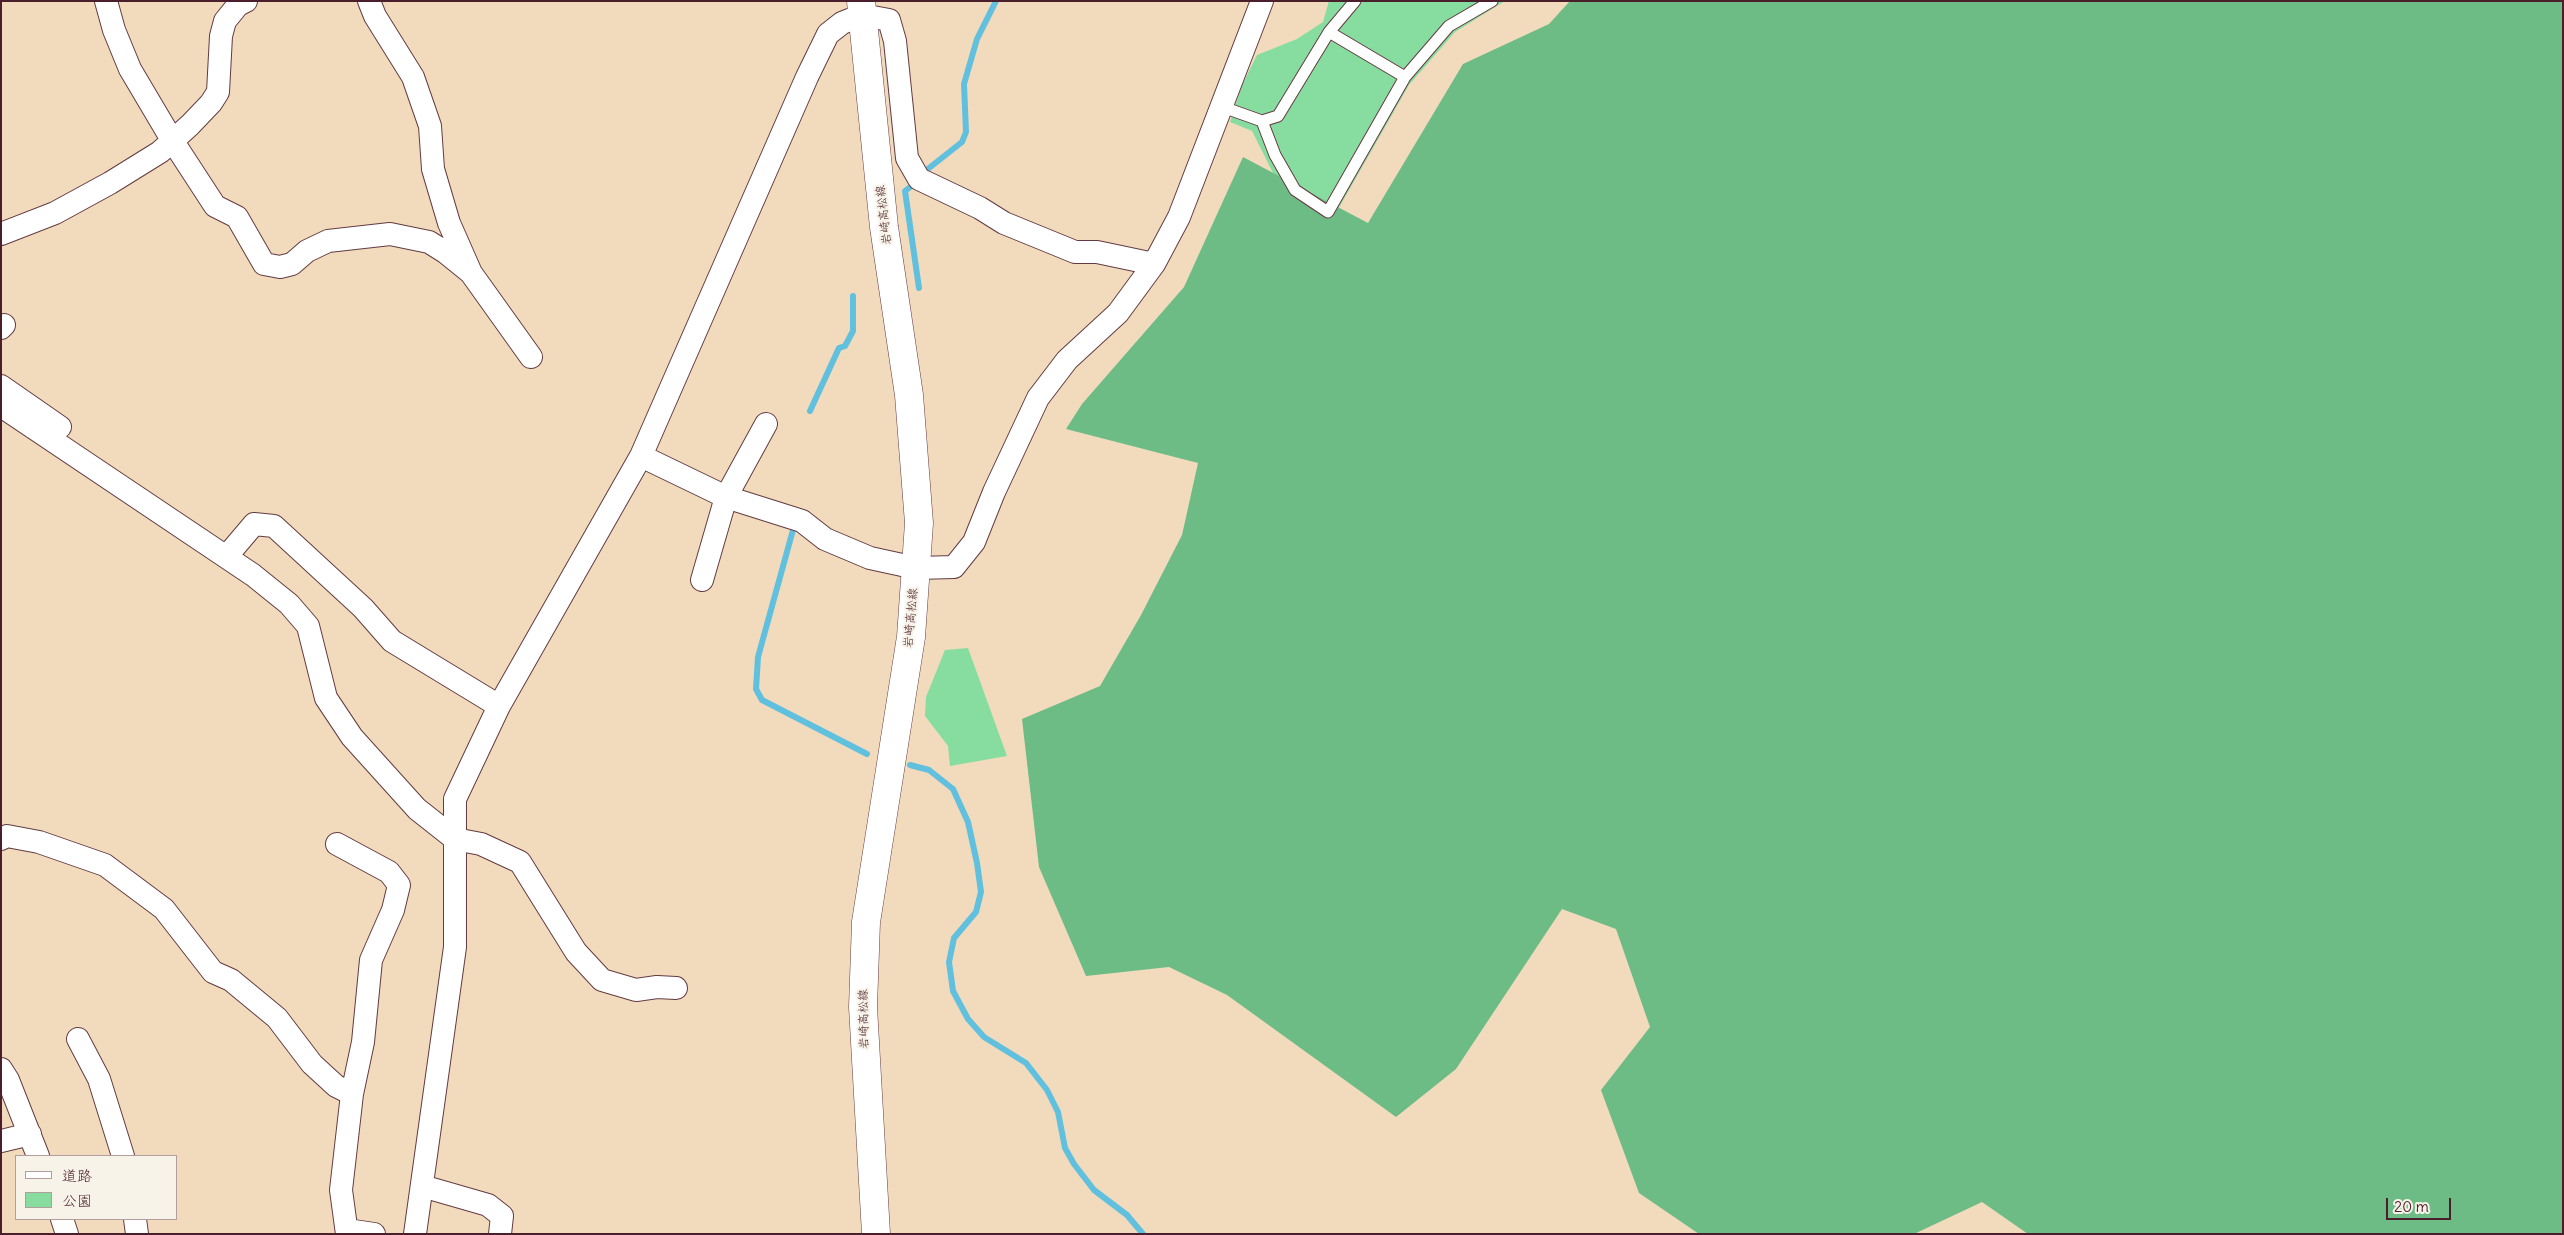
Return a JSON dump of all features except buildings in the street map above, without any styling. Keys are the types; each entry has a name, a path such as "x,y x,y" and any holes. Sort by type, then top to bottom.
{"main road":[{"name":"岩崎高松線","path":"861,8 884,228 909,396 919,523 911,637 866,922 863,1007 876,1234"}],"street":[{"path":"106,1 114,30 130,69 172,140 215,206 237,217 264,264 280,267 292,264 307,251 328,241 390,234 429,242 446,252 471,273"},
{"path":"1,234 56,213 95,192 160,152 190,125 211,103 218,92 221,36 225,21 238,4 246,1"},
{"path":"369,1 375,16 413,77 430,126 433,169 449,224 471,273 531,357"},
{"path":"641,456 726,497 802,521 825,539 870,558 916,568 954,567 974,542 994,492 1038,398 1067,360 1118,313 1154,264 1179,217 1220,106 1262,1"},
{"path":"416,1234 455,947 455,799 499,706 641,456 807,77 828,34 861,8 889,20 895,41 907,158 919,179 980,208 1004,224 1075,252 1097,252 1154,264"},
{"path":"1,386 177,510 170,519"},
{"path":"1,406 226,557 289,604 308,626 326,698 352,736 417,809 455,839 481,844 520,862 576,952 602,980 636,990 657,987 676,988"},
{"path":"702,580 726,497 766,424"},
{"path":"226,557 254,524 274,526 363,608 392,641 499,706"},
{"path":"1,839 7,836 39,842 105,865 164,909 213,972 231,980 277,1018 312,1064 336,1086 352,1094"},
{"path":"337,844 389,872 399,885 393,910 371,960 363,1042 352,1094 341,1190 347,1232 374,1234"},
{"path":"78,1039 99,1079 123,1155"},
{"path":"1,1069 8,1080 38,1155"},
{"path":"1,1141 30,1134"},
{"path":"422,1186 488,1205 502,1216 500,1234"},
{"path":"62,1220 67,1234"},
{"path":"135,1220 137,1234"}],"lane":[{"path":"1220,106 1262,121 1278,116 1329,32 1355,1"},
{"path":"1262,121 1275,155 1295,190 1328,212 1405,78 1449,26 1492,1"},
{"path":"1329,32 1405,78"}],"green space":[{"path":"1329,1 1505,1 1455,32 1409,85 1332,220 1283,193 1252,131 1230,122 1242,85 1257,55 1297,39 1323,22"},
{"path":"1570,1 2563,1 2563,1234 2028,1234 1982,1202 1914,1234 1699,1234 1639,1193 1601,1090 1650,1027 1616,929 1562,909 1456,1069 1396,1117 1227,995 1169,967 1086,976 1039,867 1022,719 1100,686 1141,615 1182,535 1198,463 1066,429 1082,404 1184,287 1243,157 1368,223 1463,64 1549,24"},
{"path":"968,648 1007,756 950,766 948,746 925,716 926,697 945,650"}],"waterway":[{"path":"924,172 962,142 966,132 964,84 977,39 996,1"},
{"path":"914,184 905,191 919,288"},
{"path":"810,411 839,348 845,346 853,331 853,296"},
{"path":"793,530 758,657 756,689 762,700 867,754"},
{"path":"910,765 929,770 953,789 968,822 977,863 981,892 976,912 954,938 949,962 953,991 968,1019 984,1037 1026,1063 1047,1090 1058,1112 1065,1148 1074,1164 1094,1190 1127,1215 1143,1234"}]}
